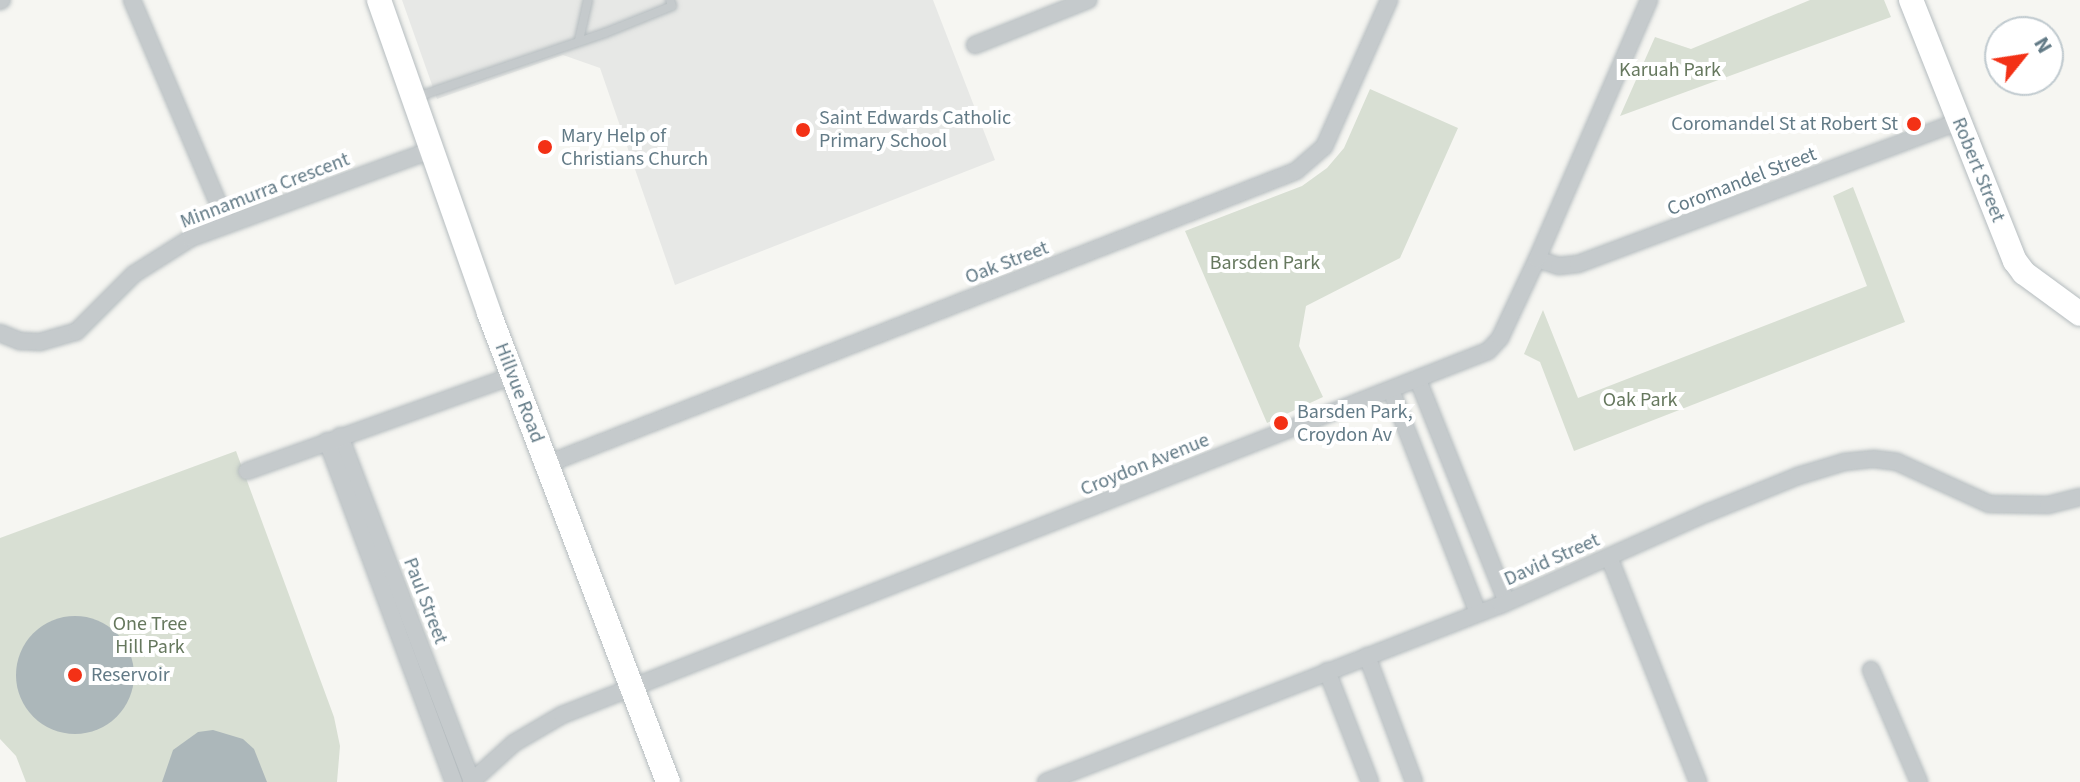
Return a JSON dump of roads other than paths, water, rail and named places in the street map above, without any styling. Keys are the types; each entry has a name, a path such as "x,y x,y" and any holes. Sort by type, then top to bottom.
{"street":[{"path":"132,0 227,224"},
{"name":"Hillvue Road","path":"379,0 513,376 668,782"},
{"path":"975,45 1048,8 1088,0"},
{"name":"Oak Street","path":"547,464 1296,171 1324,147 1389,0"},
{"name":"Croydon Avenue","path":"472,781 536,728 1488,351 1500,338 1537,259 1649,0"},
{"name":"Robert Street","path":"1911,0 2015,261 2033,280 2080,314"},
{"name":"Coromandel Street","path":"1537,259 1559,266 1578,264 1958,122"},
{"name":"Minnamurra Crescent","path":"0,333 20,341 40,342 76,332 134,274 178,246 227,224 432,150"},
{"path":"247,471 513,376"},
{"path":"1418,380 1507,602"},
{"path":"1391,390 1478,613"},
{"name":"Paul Street","path":"334,439 472,781"},
{"name":"Paul Street","path":"334,439 454,782"},
{"name":"David Street","path":"1046,782 1507,602 1798,476 1844,462 1874,459 1897,462 1989,504 2048,505 2080,497"},
{"path":"1609,557 1698,782"},
{"path":"1367,656 1414,782"},
{"path":"1871,670 1919,782"},
{"path":"1327,671 1370,782"}],"lane":[{"path":"579,40 588,0"},
{"path":"414,98 672,6 670,0"}],"place":[{"name":"Coromandel St at Robert St","path":"1914,124"},
{"name":"Saint Edwards Catholic Primary School","path":"803,130"},
{"name":"Mary Help of Christians Church","path":"545,147"},
{"name":"Barsden Park, Croydon Av","path":"1281,423"},
{"name":"Reservoir","path":"75,675"}],"park label":[{"name":"Karuah Park","path":"1670,70"},
{"name":"Barsden Park","path":"1265,263"},
{"name":"Oak Park","path":"1640,400"},
{"name":"One Tree Hill Park","path":"150,636"}]}
